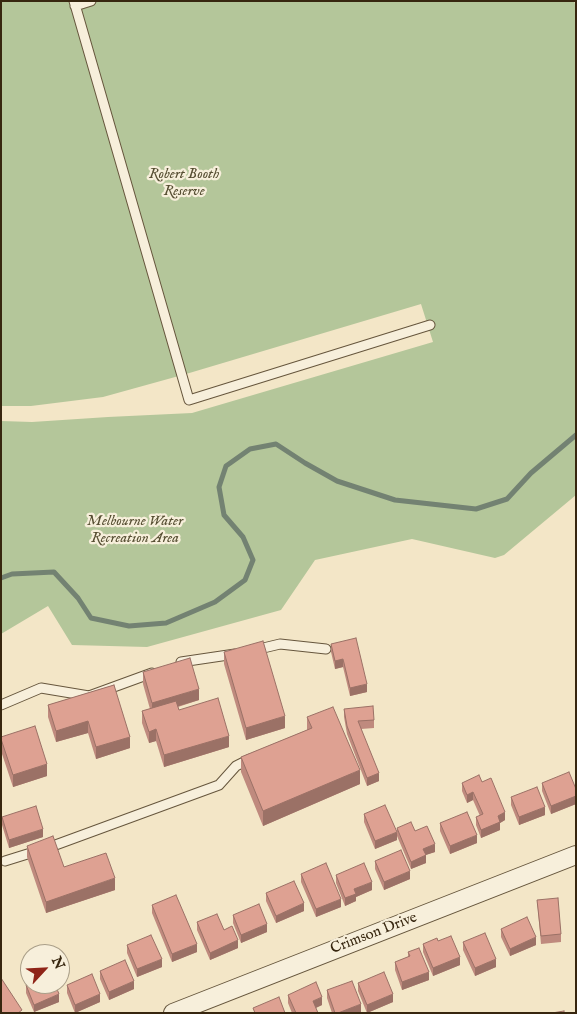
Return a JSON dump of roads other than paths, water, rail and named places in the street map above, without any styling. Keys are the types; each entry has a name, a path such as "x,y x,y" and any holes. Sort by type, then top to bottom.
{"street":[{"name":"Crimson Drive","path":"173,1013 576,855"}],"lane":[{"path":"91,1 74,4 189,400 430,325"},
{"path":"172,666 182,662 242,654 280,644 326,649"},
{"path":"1,705 40,688 89,696 163,669"},
{"path":"5,861 50,847 219,785 236,766 261,753"}],"waterway":[{"path":"1,578 12,574 54,572 78,598 91,618 129,626 166,623 215,602 245,580 253,560 243,537 224,515 219,487 226,466 250,449 276,444 337,481 395,500 476,509 507,499 531,473 576,435"}],"park label":[{"name":"Robert Booth Reserve","path":"184,184"},
{"name":"Melbourne Water Recreation Area","path":"135,530"}]}
